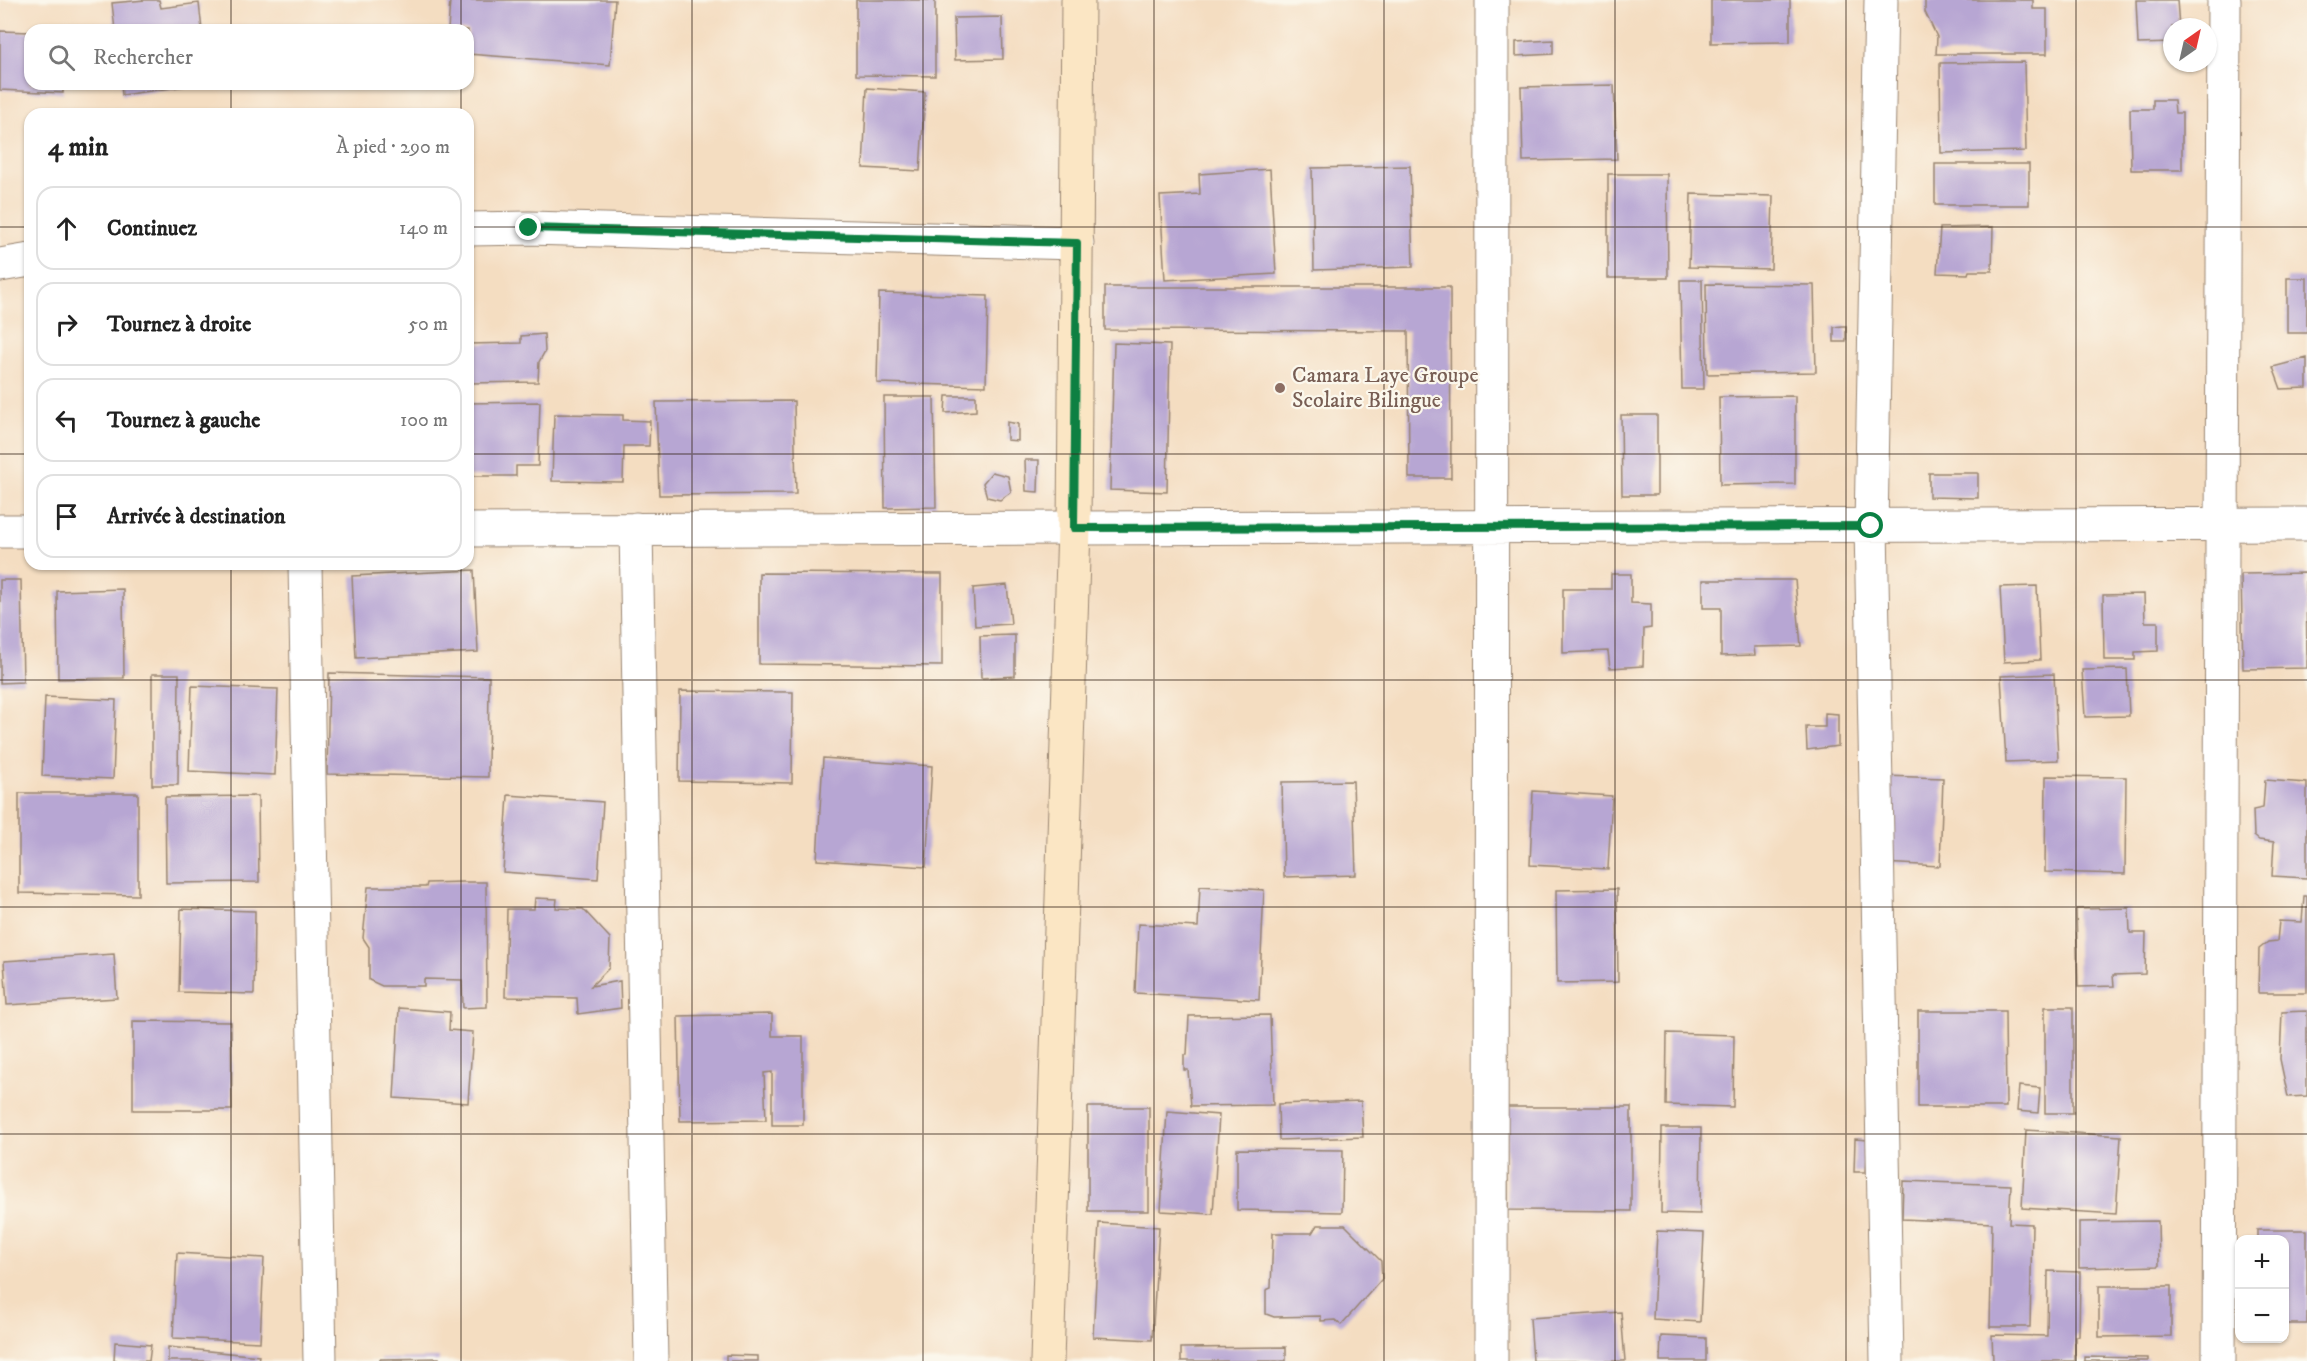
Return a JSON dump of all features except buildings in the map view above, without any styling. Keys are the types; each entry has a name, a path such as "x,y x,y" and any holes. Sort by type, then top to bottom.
{"street":[{"path":"1047,1361 1074,528 1078,0"},
{"path":"1491,1361 1492,0"},
{"path":"1881,0 1871,526 1887,1361"},
{"path":"2219,1361 2224,0"},
{"path":"474,229 529,228 1077,243"},
{"path":"0,265 24,261"},
{"path":"474,530 2307,524"},
{"path":"636,529 651,1361"},
{"path":"0,531 24,531"},
{"path":"305,570 320,1361"}],"place":[{"name":"Camara Laye Groupe Scolaire Bilingue","path":"1280,388"}],"route":[{"path":"529,228 1077,243 1074,528 1871,526"}]}
